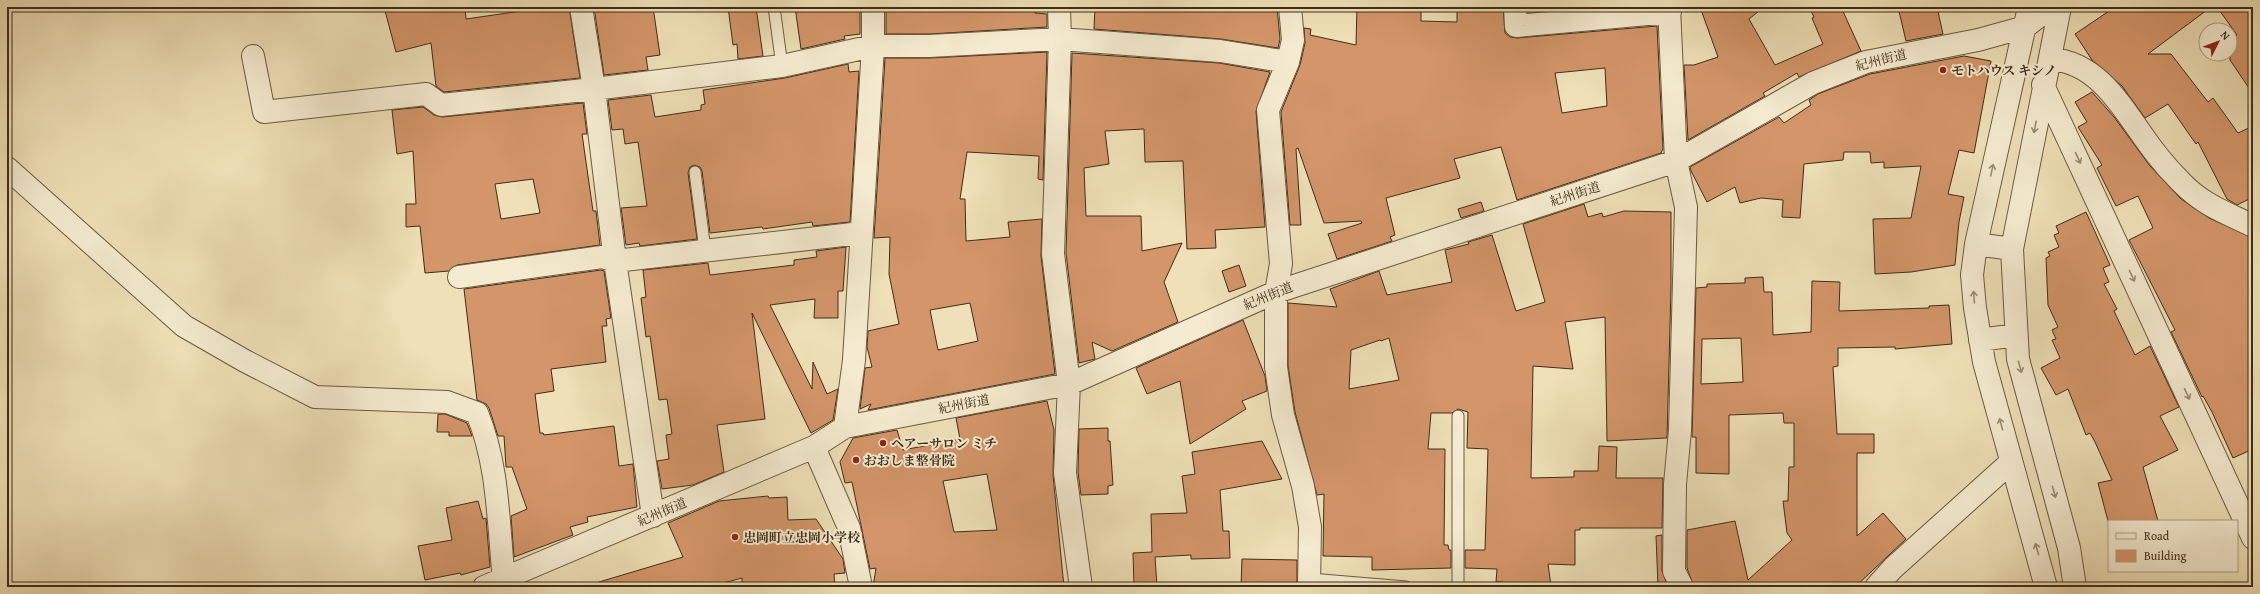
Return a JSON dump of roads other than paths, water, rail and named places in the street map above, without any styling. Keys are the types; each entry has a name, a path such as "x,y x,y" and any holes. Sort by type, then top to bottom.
{"street":[{"path":"581,7 594,89 615,261 652,516"},
{"path":"845,427 854,360 874,46 873,7"},
{"path":"1059,7 1060,39 1053,254 1069,384 1065,473 1081,587"},
{"path":"1290,7 1293,40 1288,62 1268,110 1282,264 1276,292 1276,367 1283,415 1303,486 1310,527 1310,583"},
{"path":"1515,7 1516,26 1669,9 1676,161 1686,207 1680,430 1675,484 1674,571 1682,587"},
{"name":"紀州街道","path":"494,584 814,447 845,427 1069,384 1276,292 1676,161 1813,83 1866,62 1978,40 2051,7"},
{"path":"2060,7 2051,59 2043,85 2012,249 2018,359 2069,548 2075,587"},
{"path":"2027,17 2017,55 1976,244 1972,276 1975,308 1984,362 2011,462 2032,529 2046,587"},
{"path":"253,56 264,112 426,94 441,105 594,89 782,66 874,46 929,46 1060,39 1220,50 1288,62"},
{"path":"2051,59 2063,60 2094,75 2118,100 2156,155 2182,183 2210,206 2253,226"},
{"path":"2043,85 2253,538"},
{"path":"7,168 184,326 315,397 447,402 477,413 486,434 493,467 494,584"},
{"path":"459,277 602,257 615,261 861,233"},
{"path":"1976,244 2012,249"},
{"path":"1980,340 2016,335"},
{"path":"814,447 849,528 861,587"},
{"path":"1876,587 1893,568 2011,462"}],"lane":[{"path":"774,7 782,66"},
{"path":"694,172 705,250"},
{"path":"1458,416 1458,587"},
{"path":"1310,583 1406,587"}],"place":[{"name":"モトハウス キシノ","path":"1943,70"},
{"name":"ヘアーサロン ミチ","path":"883,443"},
{"name":"おおしま整骨院","path":"856,460"},
{"name":"忠岡町立忠岡小学校","path":"735,537"}]}
